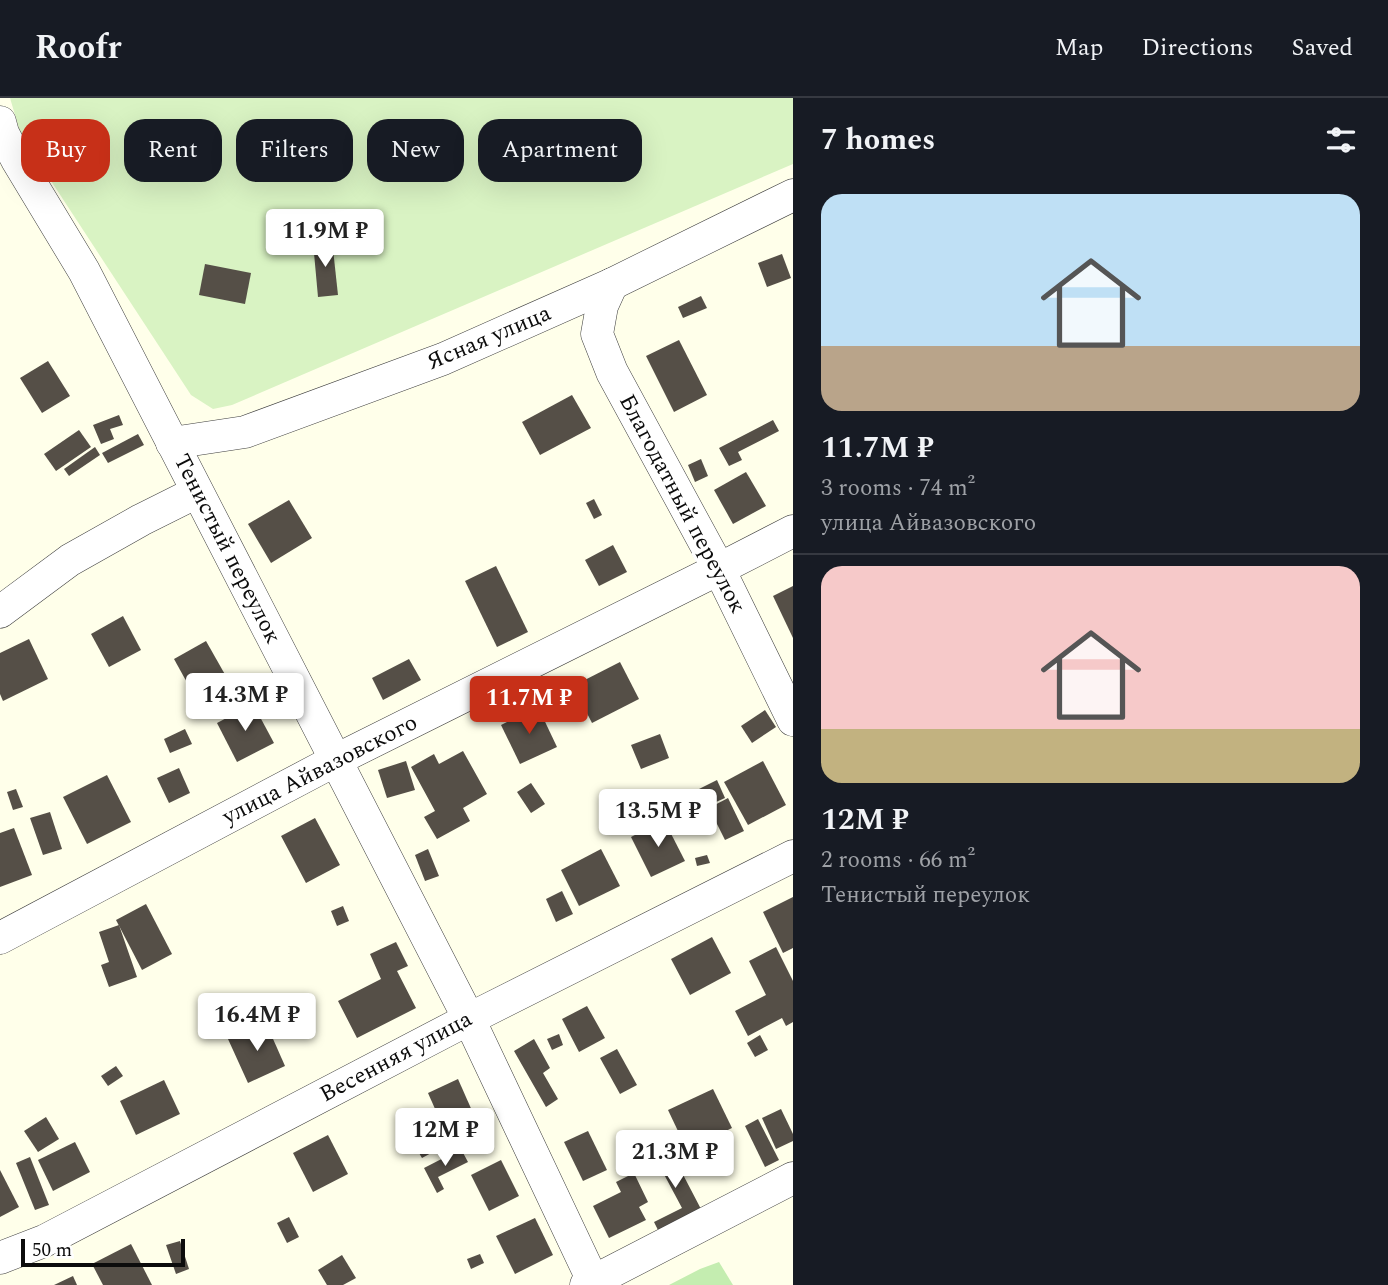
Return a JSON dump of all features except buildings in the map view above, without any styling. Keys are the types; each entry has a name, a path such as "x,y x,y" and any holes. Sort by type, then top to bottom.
{"street":[{"name":"Тенистый переулок","path":"0,122 17,160 84,271 469,1018 590,1283"},
{"name":"Ясная улица","path":"172,443 245,432 443,359 612,284 793,195"},
{"name":"Благодатный переулок","path":"612,284 602,306 597,334 612,372 719,569 793,720"},
{"path":"0,612 70,560 197,492"},
{"name":"улица Айвазовского","path":"0,938 336,760 793,531"},
{"name":"Весенняя улица","path":"0,1258 44,1241 469,1018 793,856"},
{"path":"590,1283 793,1178"}],"green space":[{"path":"10,98 793,98 793,164 232,405 213,409 191,395 52,182 110,182 110,119 21,119 21,135"},
{"path":"719,1262 733,1285 669,1285 700,1269"}]}
